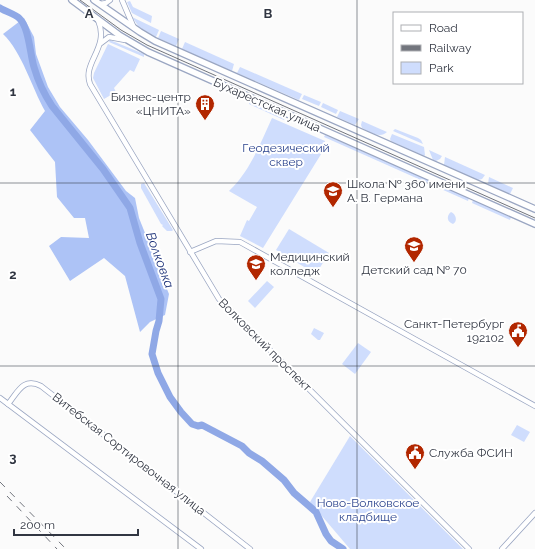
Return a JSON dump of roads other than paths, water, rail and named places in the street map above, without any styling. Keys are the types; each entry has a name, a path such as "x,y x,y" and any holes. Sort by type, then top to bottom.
{"main road":[{"name":"Бухарестская улица","path":"72,0 128,41 148,52 535,224"},
{"name":"Бухарестская улица","path":"94,0 149,38 535,209"}],"street":[{"path":"100,4 106,3 110,0"},
{"path":"122,0 134,28"},
{"name":"Волковский проспект","path":"98,18 101,28 101,43 89,70 88,77 90,84 218,299 469,549"},
{"path":"101,43 109,37 128,41"},
{"path":"190,252 216,241 240,242 535,406"},
{"name":"Витебская Сортировочная улица","path":"8,404 25,384 32,383 41,386 250,549"},
{"path":"0,398 201,549"},
{"path":"502,549 535,513"}],"waterway":[{"name":"Волковка","path":"0,8 18,17 22,22 27,34 39,82 46,97 103,169 130,208 140,243 161,299 159,321 152,354 158,373 170,397 192,424 198,426 202,425 242,446 284,480 294,493 316,512 326,534 331,541 343,549"}],"tram line":[{"path":"80,0 121,30 147,45 535,218"}],"railway":[{"path":"0,482 66,549"},
{"path":"7,496 57,549"}],"place":[{"name":"Бизнес-центр «ЦНИТА»","path":"205,121"},
{"name":"Школа № 360 имени А. В. Германа","path":"333,208"},
{"name":"Детский сад № 70","path":"414,263"},
{"name":"Медицинский колледж","path":"256,281"},
{"name":"Санкт-Петербург 192102","path":"518,348"},
{"name":"Служба ФСИН","path":"415,470"}],"park label":[{"name":"Геодезический сквер","path":"286,155"},
{"name":"Ново-Волковское кладбище","path":"368,510"}]}
